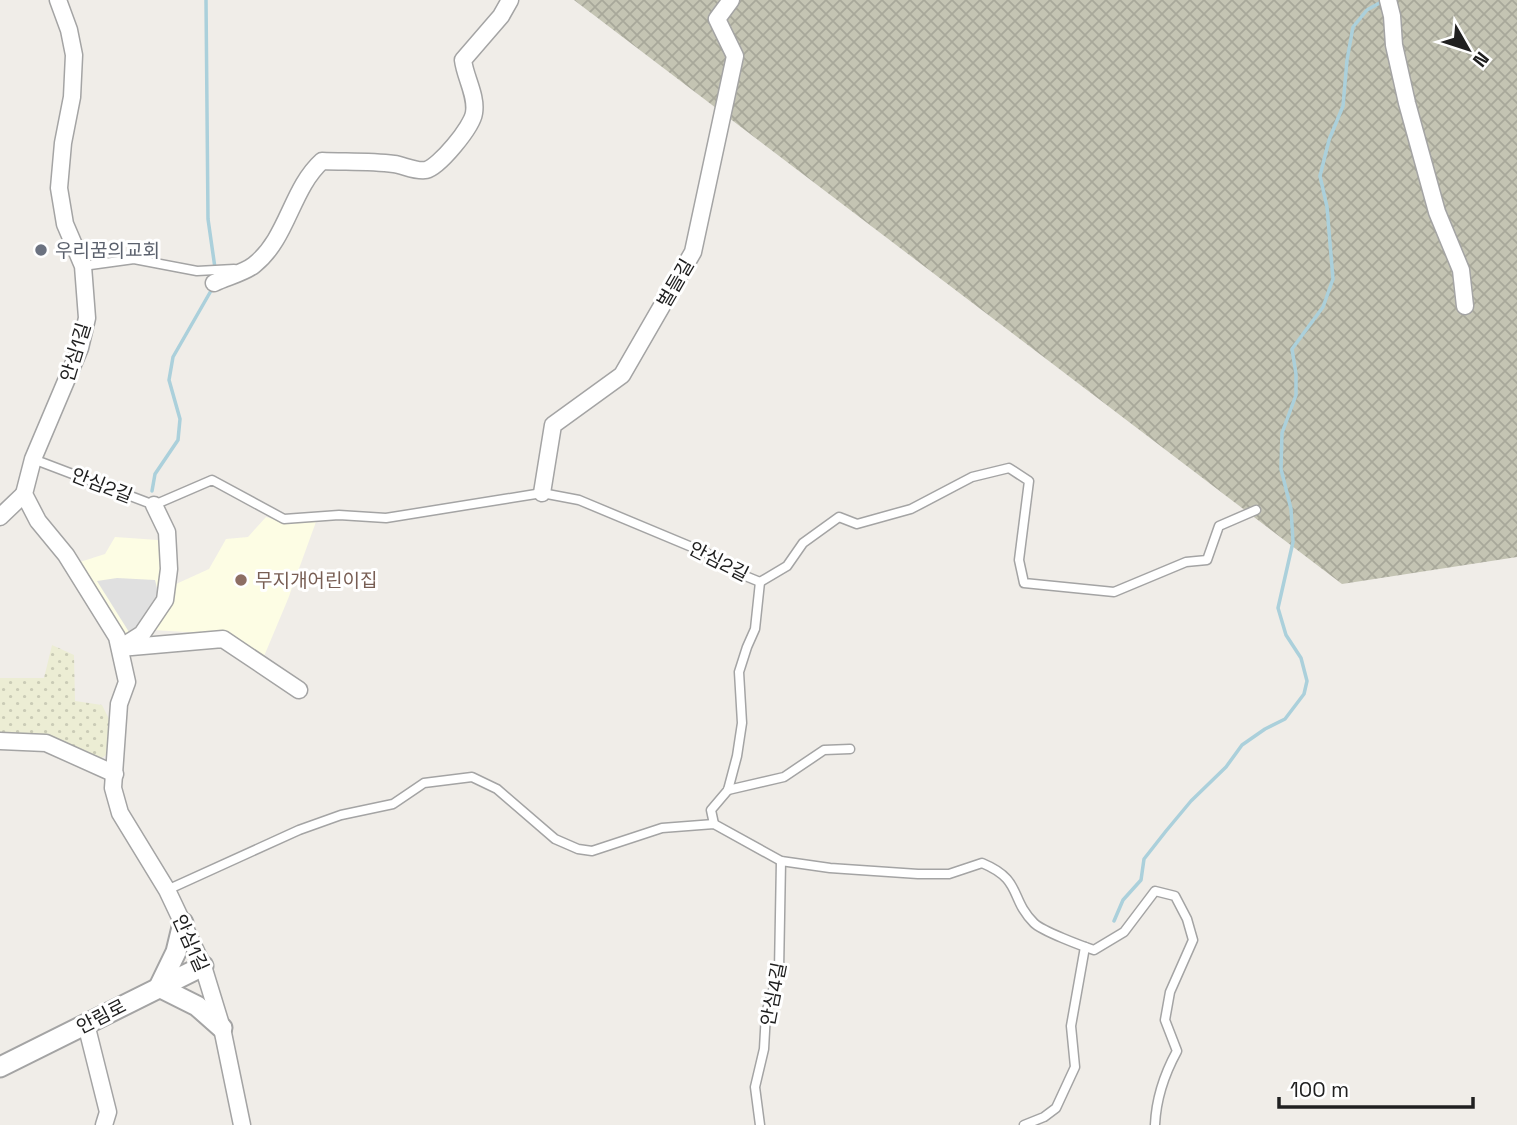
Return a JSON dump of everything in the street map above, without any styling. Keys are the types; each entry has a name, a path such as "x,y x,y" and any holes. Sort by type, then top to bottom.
{"street":[{"name":"안심1길","path":"58,0 69,30 74,55 72,97 63,143 59,188 65,224 83,265 87,318 80,348 33,459 24,494 38,521 66,555 117,637 127,682 118,704 113,788 120,813 167,890 203,965 222,1028 242,1125"},
{"path":"214,283 252,267 274,244 310,173 323,161 394,164 424,171 437,165 469,125 474,114 473,97 463,60 501,16 510,0"},
{"name":"벌들길","path":"542,493 553,425 622,375 693,252 735,56 717,19 731,0"},
{"path":"1388,3 1407,103 1437,212 1461,270 1465,306"},
{"path":"0,517 24,494"},
{"path":"120,648 142,634 165,600 169,569 167,532 154,505"},
{"path":"120,648 223,639 299,690"},
{"path":"0,741 46,743 115,774"},
{"path":"183,923 176,952 159,987 197,1006 222,1028"},
{"name":"안림로","path":"0,1067 203,965"},
{"path":"86,1024 108,1112 104,1125"}],"lane":[{"path":"83,265 134,258 197,271 233,269"},
{"name":"안심2길","path":"33,459 154,505 212,480 284,519 339,515 386,518 542,493 579,500 719,558 738,573 760,582 787,566 803,543 839,517 856,524 911,509 972,477 1009,468 1029,481 1019,560 1024,583 1114,592 1186,562 1207,560 1219,526 1256,510"},
{"path":"714,824 711,810 728,790 742,723 739,672 755,629 760,582"},
{"path":"728,790 784,777 824,750 850,749"},
{"path":"167,890 341,815 393,804 424,783 472,777 497,789 555,839 578,849 592,851 662,828 714,824 781,861 831,868 918,874 949,874 982,863 1000,871 1012,884 1035,924 1094,950 1124,932 1155,891 1175,896 1187,919 1193,940 1170,992 1165,1020 1177,1051 1163,1087 1155,1125"},
{"name":"안심4길","path":"760,1125 755,1087 764,1049 766,1013 779,971 781,861"},
{"path":"1024,1125 1044,1117 1056,1108 1075,1067 1071,1027 1085,947"}],"shaded area":[{"path":"574,0 1517,0 1517,557 1342,584"},
{"name":"무지개어린이집","path":"266,517 289,524 317,519 262,661 218,634 153,630 126,640 106,601 80,562 105,554 115,537 158,540 164,561 165,589 209,569 226,539 248,537"},
{"path":"117,578 155,580 158,592 144,623 129,632 97,581"},
{"path":"52,645 74,655 75,701 102,705 111,723 106,755 99,760 0,736 0,678 44,678"}],"waterway":[{"path":"206,0 208,219 215,268"},
{"path":"1114,921 1123,900 1141,880 1144,859 1191,801 1226,767 1242,745 1285,719 1304,694 1307,681 1301,658 1286,635 1278,608 1293,542 1291,509 1281,469 1282,433 1296,395 1292,349 1323,307 1333,279 1327,207 1320,176 1329,140 1343,106 1353,27 1367,10 1383,1"},
{"path":"152,491 155,474 178,440 180,419 169,380 173,357 212,289"}],"place":[{"name":"우리꿈의교회","path":"41,250"},
{"name":"무지개어린이집","path":"241,580"}]}
